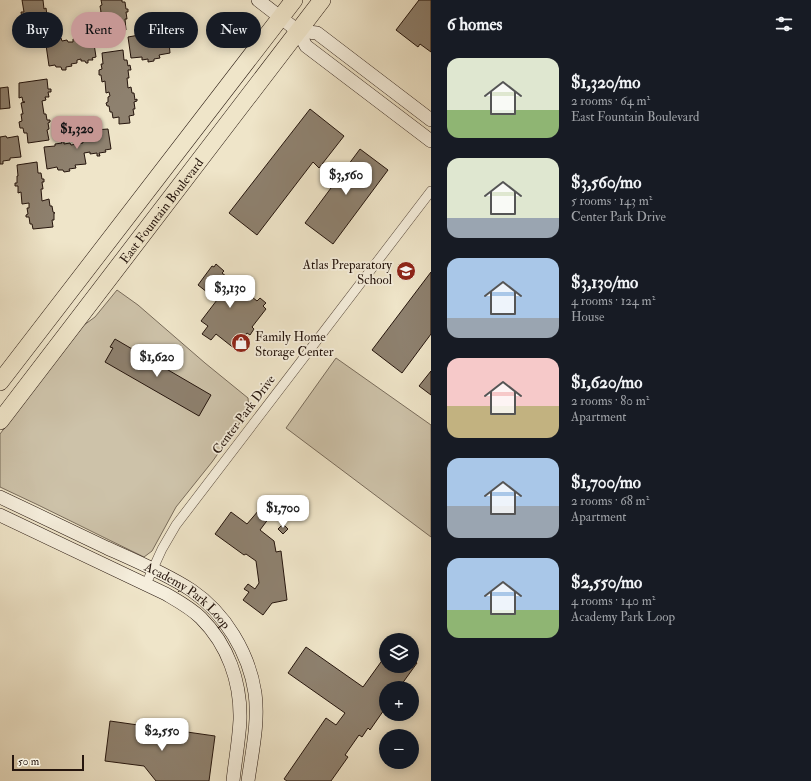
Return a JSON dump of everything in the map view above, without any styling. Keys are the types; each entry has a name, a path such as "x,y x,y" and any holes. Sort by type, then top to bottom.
{"highway":[{"name":"East Fountain Boulevard","path":"0,382 294,0"},
{"name":"East Fountain Boulevard","path":"0,421 322,0"}],"street":[{"path":"258,0 298,31 306,46 431,141"},
{"path":"298,31 317,33 431,120"},
{"name":"Center Park Drive","path":"146,584 169,535 176,525 431,191"},
{"name":"Academy Park Loop","path":"0,497 152,569 191,590 224,620 245,657 255,694 255,732 248,781"},
{"name":"Academy Park Loop","path":"0,515 166,594 185,605 201,618 228,657 234,671 240,702 240,721 232,781"}],"shaded area":[{"path":"117,290 138,305 248,398 249,410 212,462 176,507 152,551 144,557 0,487 0,434 80,328 95,317"},
{"path":"336,358 431,425 431,537 286,428"}],"building":[{"path":"22,0 43,0 44,9 46,8 47,12 24,12"},
{"path":"101,0 122,0 122,2 125,2 128,12 101,12 100,6 102,5"},
{"path":"419,0 431,0 431,52 420,44 418,47 396,30"},
{"path":"134,36 134,48 170,48 170,53 159,55 160,58 148,62 148,59 142,60 142,57 131,58 128,37"},
{"path":"67,40 68,42 71,42 71,48 95,48 96,57 92,58 93,60 88,60 88,63 81,61 81,59 77,60 77,63 66,67 66,70 62,70 61,67 56,67 55,65 49,66 46,48 63,48 63,41"},
{"path":"123,50 124,60 127,60 128,66 130,65 131,70 128,70 128,88 131,87 135,100 137,99 137,101 134,102 134,115 129,116 130,123 119,124 119,117 113,118 109,106 107,106 106,103 108,102 108,97 110,96 109,92 106,93 105,81 102,82 101,75 99,75 99,70 102,69 101,64 103,64 102,53"},
{"path":"47,79 48,89 51,89 51,92 48,92 49,97 45,97 46,100 42,101 44,114 46,114 47,120 50,120 48,123 49,129 47,130 49,140 28,143 27,133 24,133 23,128 20,128 19,122 22,121 21,114 23,114 21,103 25,102 23,102 22,97 19,98 19,83"},
{"path":"8,87 10,108 0,109 0,88"},
{"path":"310,109 344,136 319,168 313,162 257,235 229,213"},
{"path":"93,127 95,127 95,130 108,129 111,149 105,150 106,152 99,153 100,156 97,156 97,153 84,153 86,164 75,165 76,168 69,169 70,171 64,172 63,170 58,170 57,167 47,169 44,147 55,146 55,144 62,143 61,141 64,141 64,144 70,143 71,145 83,143 82,133 93,130"},
{"path":"6,136 7,138 18,136 21,157 10,158 10,160 3,161 3,164 0,164 0,137"},
{"path":"360,149 388,170 333,244 305,223"},
{"path":"37,162 38,173 41,173 42,179 44,179 44,182 42,182 43,189 41,189 42,201 49,199 50,206 52,206 53,212 55,213 54,220 52,220 53,227 33,229 32,224 30,224 29,217 26,217 28,214 27,208 29,208 29,203 22,204 21,192 18,193 18,186 15,186 15,183 17,183 18,176 17,165"},
{"path":"216,264 224,271 222,273 241,288 243,285 249,290 247,293 257,301 260,298 266,303 263,306 266,309 252,327 254,329 250,335 247,333 242,339 245,341 241,347 238,345 235,349 216,334 211,340 202,334 208,326 201,321 217,300 198,285 212,266 214,267"},
{"path":"431,272 431,334 402,373 372,350"},
{"path":"115,339 211,395 199,416 105,362 113,348 110,347"},
{"path":"431,371 431,395 419,386"},
{"path":"265,503 275,510 260,530 274,541 276,552 281,551 287,600 272,603 263,615 243,600 249,592 244,589 248,584 255,589 259,583 256,561 246,554 244,555 215,534 231,512 247,524"},
{"path":"283,524 288,529 283,534 278,529"},
{"path":"306,647 363,687 379,665 379,673 410,673 404,681 379,681 379,717 370,730 368,728 362,737 359,735 345,755 348,757 331,781 287,781 284,779 326,718 336,725 345,713 288,673"},
{"path":"110,721 215,736 209,781 156,781 144,766 105,761"}],"place":[{"name":"Atlas Preparatory School","path":"406,271"},
{"name":"Family Home Storage Center","path":"241,343"}]}
